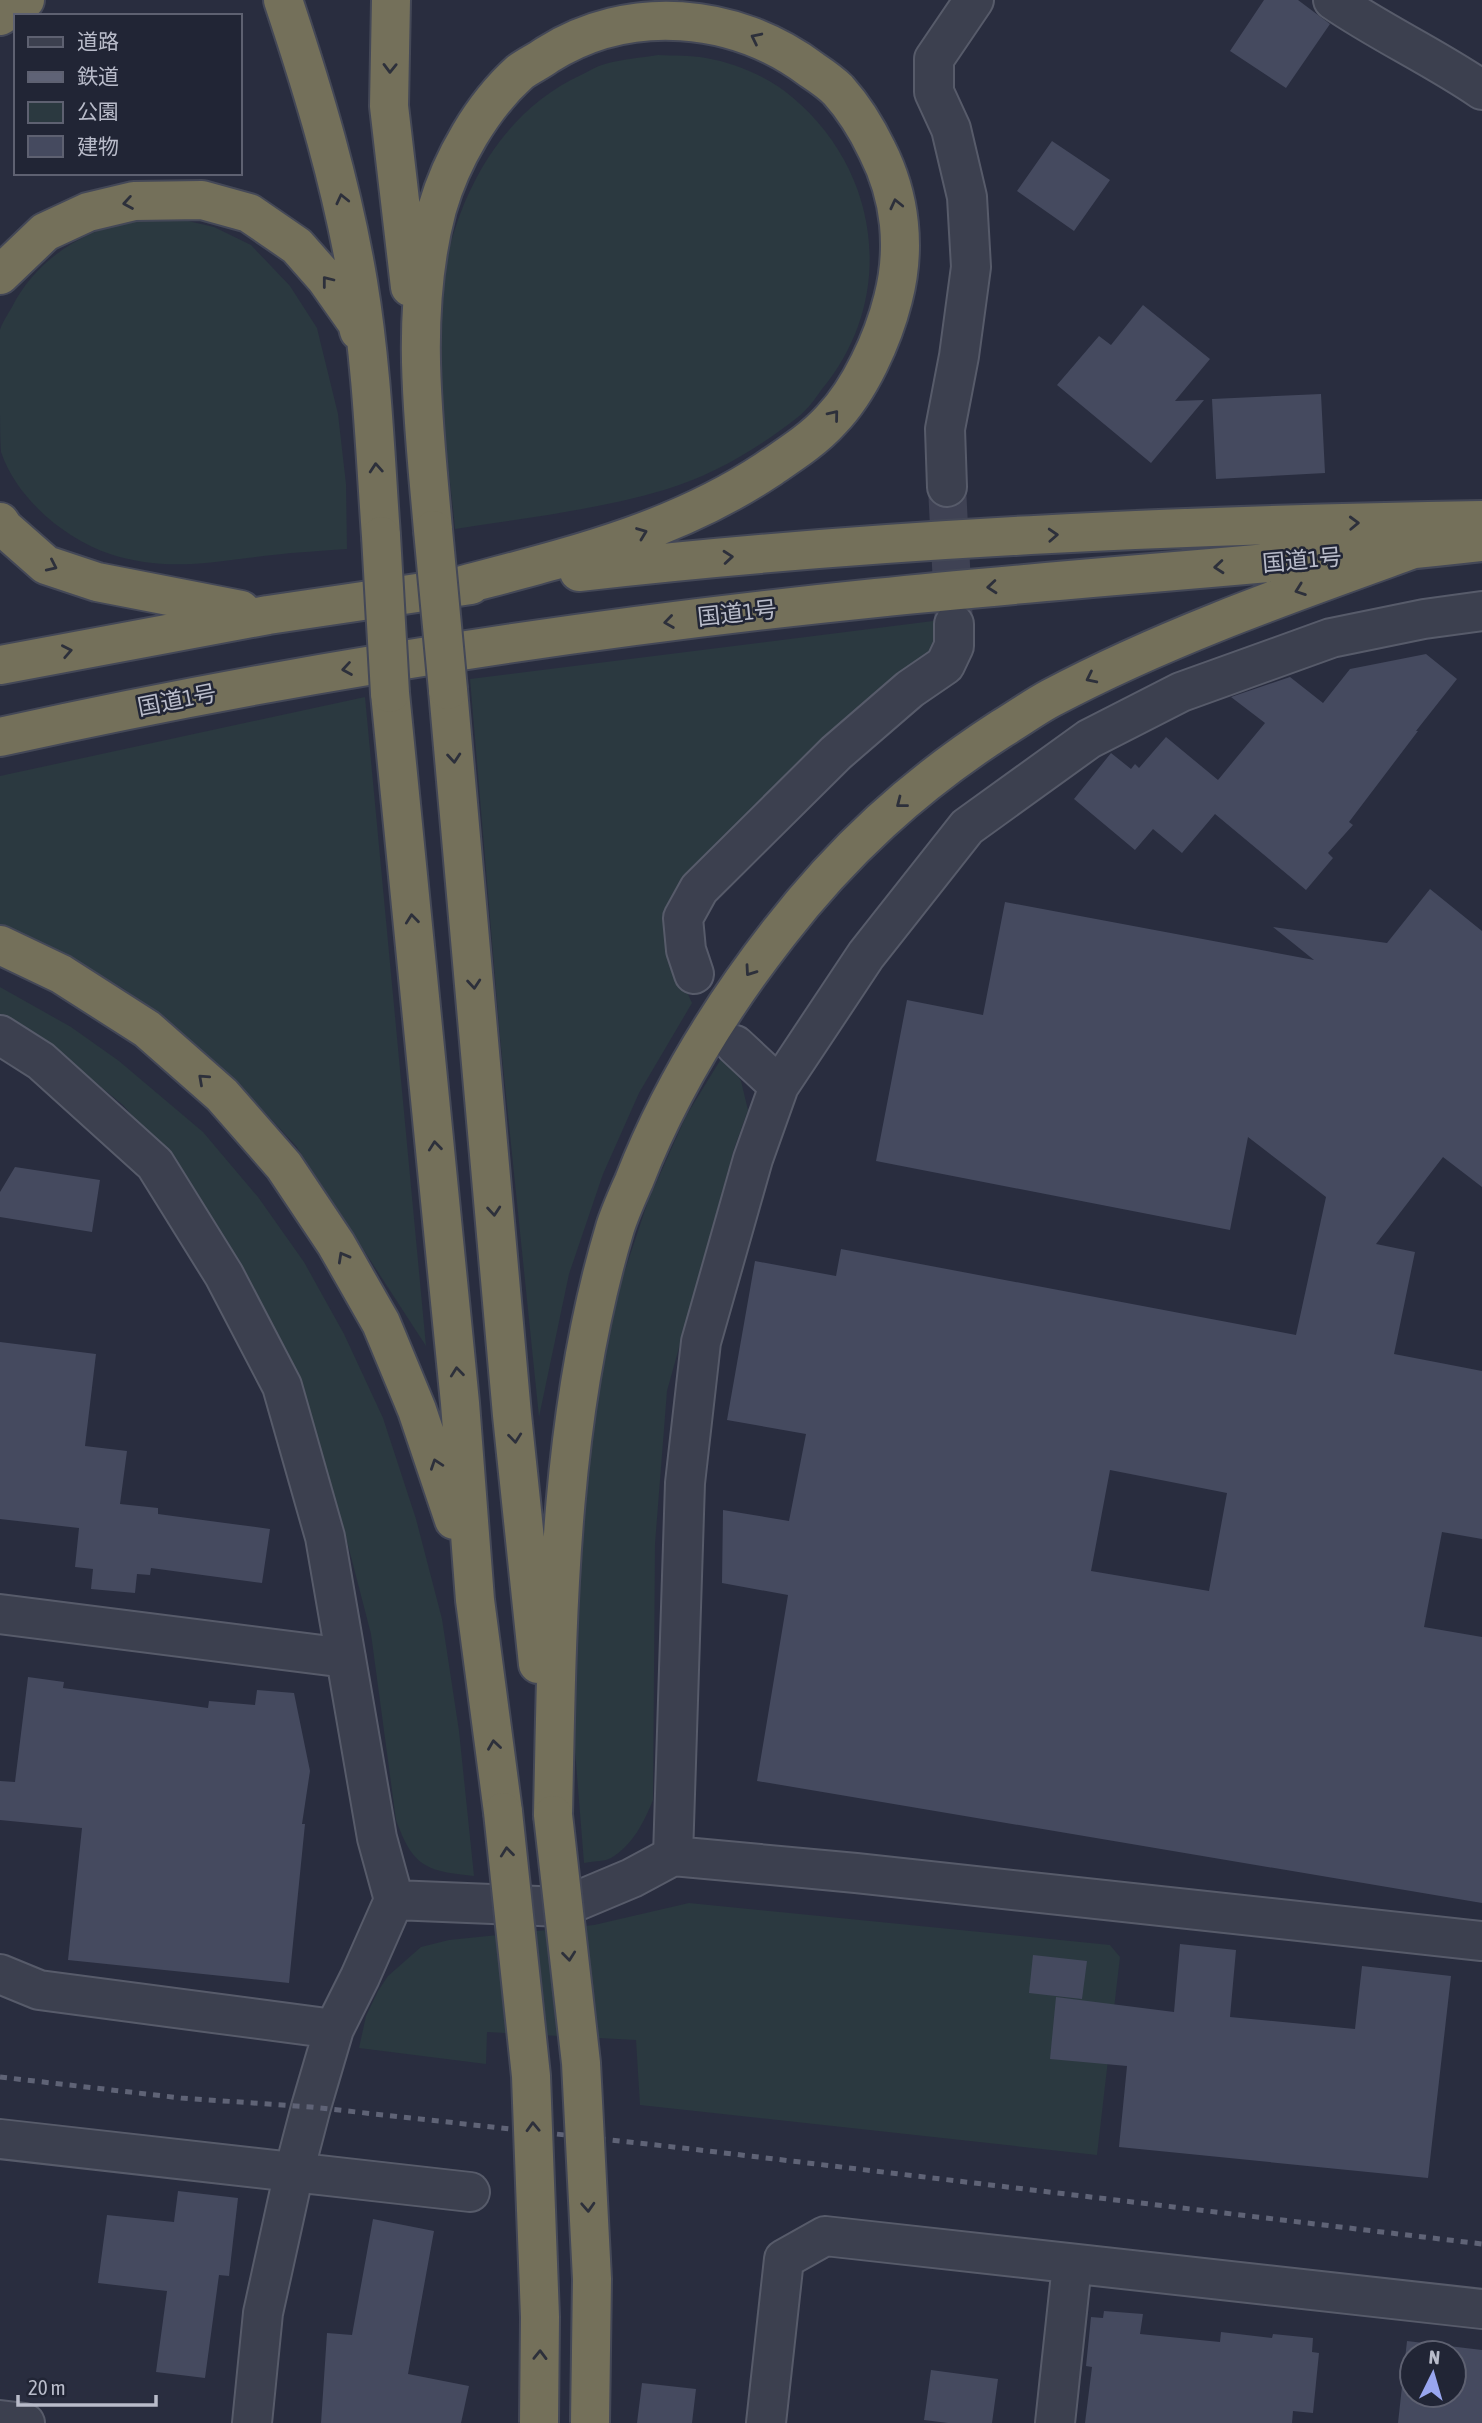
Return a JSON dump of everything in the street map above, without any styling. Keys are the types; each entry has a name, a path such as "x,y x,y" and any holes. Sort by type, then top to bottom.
{"highway":[{"path":"0,16 25,0"},
{"path":"283,0 314,94 342,199 359,284 370,388 390,693 460,1403 475,1600 503,1812 531,2076 540,2316 539,2423"},
{"path":"391,0 389,106 420,377 512,1415 581,2063 592,2279 590,2423"},
{"path":"420,377 427,262 438,207 457,157 483,114 521,72 571,40 625,23 685,21 739,30 794,57 836,88 865,126 888,171 901,228 898,281 886,328 865,371 832,419 791,454 741,487 672,522 602,548 459,586"},
{"path":"0,275 44,232 88,212 134,201 202,200 249,213 297,246 326,279 357,323 370,388"},
{"name":"国道1号","path":"0,665 268,615 459,586 685,560 876,544 1058,534 1482,520"},
{"path":"0,522 46,565 97,582 268,615"},
{"name":"国道1号","path":"0,737 297,677 480,647 691,619 877,598 1482,542"},
{"path":"553,1815 561,1570 573,1442 589,1331 616,1226 654,1129 699,1045 754,964 811,891 883,818 964,754 1048,699 1146,652 1244,610 1411,550"},
{"path":"0,945 61,974 147,1029 222,1096 284,1166 336,1244 381,1323 417,1410 449,1500 475,1600"}],"street":[{"path":"947,486 945,429 959,356 971,267 967,197 951,129 933,92 934,59 974,0"},
{"path":"1333,0 1375,29 1482,90"},
{"path":"673,1856 685,1483 701,1342 753,1159 779,1086 866,955 967,827 1089,739 1181,692 1331,638 1482,611"},
{"path":"694,974 686,950 683,918 699,890 836,753 911,689 945,665 954,646 954,624"},
{"path":"0,1035 41,1061 155,1164 224,1275 282,1386 325,1537 377,1838 394,1900 334,2029 294,2172 263,2313 252,2423"},
{"path":"735,1045 779,1086"},
{"path":"0,1614 346,1658"},
{"path":"394,1900 563,1907 632,1878 673,1856 856,1872 1482,1941"},
{"path":"0,1974 39,1990 334,2029"},
{"path":"0,2139 470,2192"},
{"path":"766,2423 784,2259 825,2236 1482,2309"},
{"path":"1055,2423 1072,2265"},
{"path":"0,2420 25,2423"}],"green space":[{"path":"658,55 717,60 740,67 773,83 792,97 822,127 845,161 860,198 868,237 869,277 861,316 846,354 817,397 801,414 751,450 700,477 664,490 612,503 455,529 438,341 443,279 463,208 478,175 498,144 521,117 549,93 602,65"},
{"path":"175,218 214,227 251,245 290,286 317,328 338,414 346,484 347,549 192,564 131,560 93,547 60,528 31,501 8,469 1,452 0,330 22,290 47,262 62,250 96,231 133,221"},
{"path":"941,620 939,641 668,916 665,944 692,1003 639,1093 603,1174 569,1274 539,1417 500,1037 470,679"},
{"path":"365,697 426,1346 296,1146 244,1090 180,1031 124,989 62,954 0,926 0,776"},
{"path":"0,987 71,1027 119,1061 203,1132 258,1197 304,1262 344,1334 383,1418 416,1519 442,1619 459,1731 474,1876 444,1872 423,1864 409,1848 396,1820 371,1634 342,1522 289,1371 182,1174 123,1105 59,1053 0,1016"},
{"path":"724,1054 741,1081 748,1110 734,1149 667,1391 655,1544 653,1800 642,1825 626,1847 608,1859 584,1863 574,1738 575,1572 590,1419 614,1303 648,1201 686,1116"},
{"path":"689,1903 1110,1945 1120,1957 1097,2155 640,2105 636,2040 487,2032 486,2064 359,2048 366,2016 378,1991 388,1976 421,1947 449,1940 594,1925"}],"building":[{"path":"1264,0 1298,0 1330,24 1286,88 1230,51"},
{"path":"1052,141 1110,180 1074,231 1017,191"},
{"path":"1143,305 1210,359 1175,401 1204,400 1151,463 1057,385 1099,336 1111,345"},
{"path":"1321,394 1325,473 1216,479 1212,399"},
{"path":"1426,654 1457,679 1349,822 1353,825 1328,853 1333,858 1306,890 1215,814 1182,853 1153,829 1135,850 1074,799 1111,753 1131,769 1135,764 1139,768 1166,737 1218,780 1265,723 1231,697 1290,677 1323,703 1350,669"},
{"path":"1430,889 1482,931 1482,1187 1443,1157 1376,1244 1415,1252 1394,1354 1482,1371 1482,1539 1442,1532 1424,1627 1482,1637 1482,1903 757,1781 788,1595 722,1583 723,1510 789,1521 806,1434 727,1420 755,1261 836,1276 841,1249 1296,1335 1326,1197 1248,1137 1230,1230 876,1161 907,1000 983,1015 1005,902 1314,960 1273,927 1387,943","holes":["1110,1470 1227,1493 1209,1591 1091,1571"]},
{"path":"15,1167 100,1180 92,1232 0,1217 0,1192"},
{"path":"0,1342 96,1354 85,1446 127,1451 120,1504 158,1508 158,1514 270,1529 262,1583 151,1568 150,1575 137,1574 135,1593 91,1589 93,1569 75,1567 79,1528 0,1519"},
{"path":"28,1677 64,1682 63,1688 208,1708 209,1701 255,1705 257,1690 294,1693 310,1771 302,1824 305,1824 289,1983 68,1960 82,1828 0,1820 0,1781 15,1782"},
{"path":"1180,1944 1236,1950 1230,2017 1355,2029 1362,1966 1451,1976 1428,2178 1119,2147 1127,2066 1050,2059 1056,1997 1174,2012"},
{"path":"1033,1955 1087,1961 1082,1999 1029,1993"},
{"path":"178,2191 238,2198 229,2276 219,2275 205,2378 156,2372 167,2291 98,2283 107,2215 174,2222"},
{"path":"373,2219 434,2231 408,2374 469,2386 461,2423 321,2423 327,2333 352,2335"},
{"path":"1104,2311 1143,2314 1140,2334 1220,2342 1221,2332 1272,2338 1273,2334 1313,2338 1312,2352 1319,2353 1313,2413 1293,2411 1292,2423 1085,2423 1092,2367 1086,2366 1091,2317 1103,2318"},
{"path":"1468,2348 1482,2350 1482,2423 1398,2423 1400,2409 1468,2409"},
{"path":"931,2370 998,2379 992,2423 924,2420"},
{"path":"642,2383 696,2389 692,2423 637,2423"}],"tunnel":[{"path":"947,487 954,624"}],"railway":[{"path":"0,2077 181,2098 311,2107 683,2148 1482,2244"}]}
